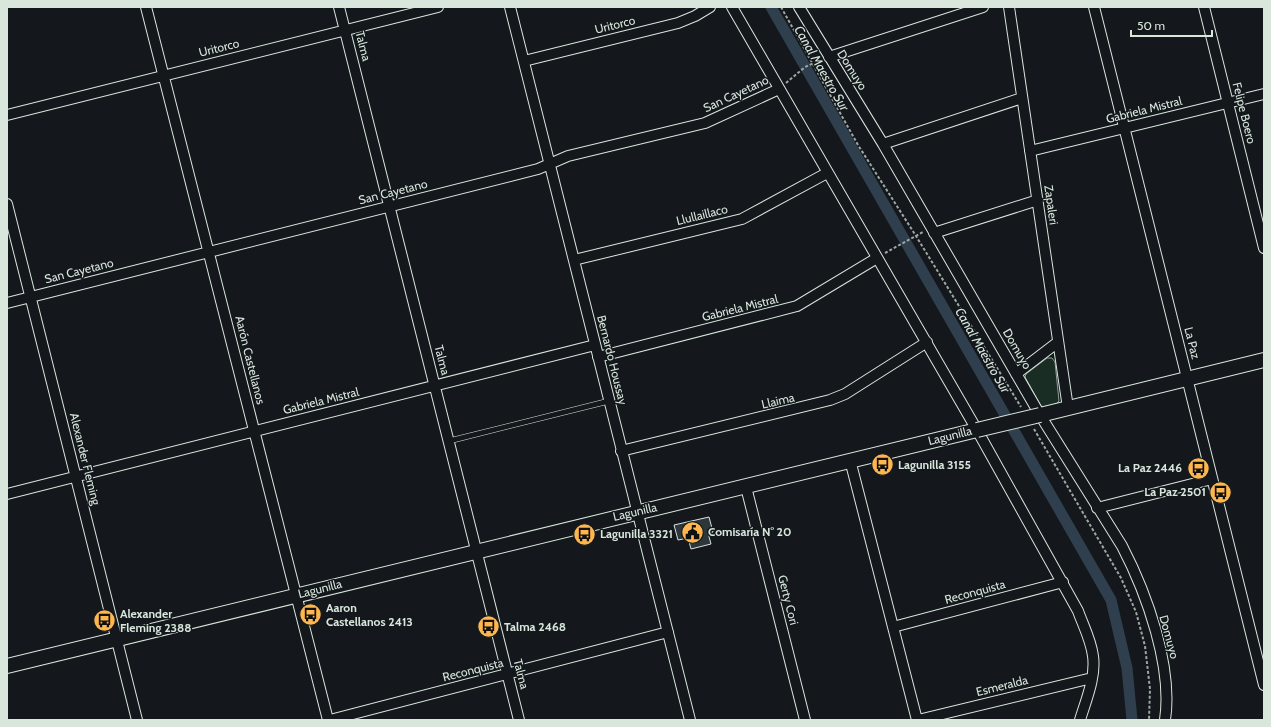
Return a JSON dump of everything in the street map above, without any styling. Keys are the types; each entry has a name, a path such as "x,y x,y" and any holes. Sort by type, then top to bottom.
{"main road":[{"name":"Lagunilla","path":"7,666 1264,360"}],"street":[{"name":"Aarón Castellanos","path":"146,7 329,720"},
{"name":"Talma","path":"339,7 519,720"},
{"name":"Uritorco","path":"7,115 438,7"},
{"name":"Bernardo Houssay","path":"510,7 636,512 690,720"},
{"name":"Uritorco","path":"524,61 678,23 695,16 710,7"},
{"path":"732,7 827,173 927,342 1078,611 1090,643 1093,656 1092,678 1080,720"},
{"name":"Domuyo","path":"799,7 883,144 1040,415 1129,559 1146,601 1164,669 1167,687 1165,720"},
{"path":"829,57 983,7"},
{"name":"Zapaleri","path":"1009,7 1068,408"},
{"name":"La Paz","path":"1094,7 1264,685"},
{"name":"Felipe Boero","path":"1204,7 1264,248"},
{"name":"San Cayetano","path":"7,303 538,169 568,156 706,123 779,88"},
{"name":"Gabriela Mistral","path":"1030,151 1264,94"},
{"path":"883,144 1022,98"},
{"name":"Llullaillaco","path":"574,260 742,219 827,173"},
{"path":"934,233 1038,200"},
{"name":"Alexander Fleming","path":"7,204 137,720"},
{"name":"Gabriela Mistral","path":"598,357 797,306 877,258"},
{"name":"Llaima","path":"621,451 830,400 845,394 927,342"},
{"path":"1016,374 1058,342"},
{"name":"Gabriela Mistral","path":"7,494 595,345"},
{"path":"850,460 917,720"},
{"path":"1097,508 1212,479"},
{"name":"Gerty Cori","path":"746,487 805,720"},
{"name":"Reconquista","path":"893,627 1063,582"},
{"name":"Reconquista","path":"329,720 668,632"},
{"name":"Esmeralda","path":"917,720 1092,678"}],"lane":[{"path":"449,441 609,401"}],"path":[{"path":"781,7 858,145 916,236 1022,410"},
{"path":"779,88 805,67 829,57"},
{"path":"896,247 916,236"},
{"path":"1034,428 1121,578 1136,612 1145,646 1150,689 1149,720"}],"green space":[{"path":"1047,358 1052,358 1055,362 1059,401 1055,405 1045,408 1041,406 1025,377 1026,374"}],"building":[{"name":"Comisaría N° 20","path":"709,517 713,532 708,533 711,544 691,549 688,538 678,540 674,525"}],"waterway":[{"name":"Canal Maestro Sur","path":"771,7 1111,600 1127,668 1132,720"}],"place":[{"name":"Lagunilla 3155","path":"882,465"},
{"name":"La Paz 2446","path":"1198,468"},
{"name":"La Paz 2501","path":"1221,492"},
{"name":"Comisaría N° 20","path":"693,532"},
{"name":"Lagunilla 3321","path":"584,534"},
{"name":"Aaron Castellanos 2413","path":"311,615"},
{"name":"Alexander Fleming 2388","path":"105,621"},
{"name":"Talma 2468","path":"488,627"}]}
